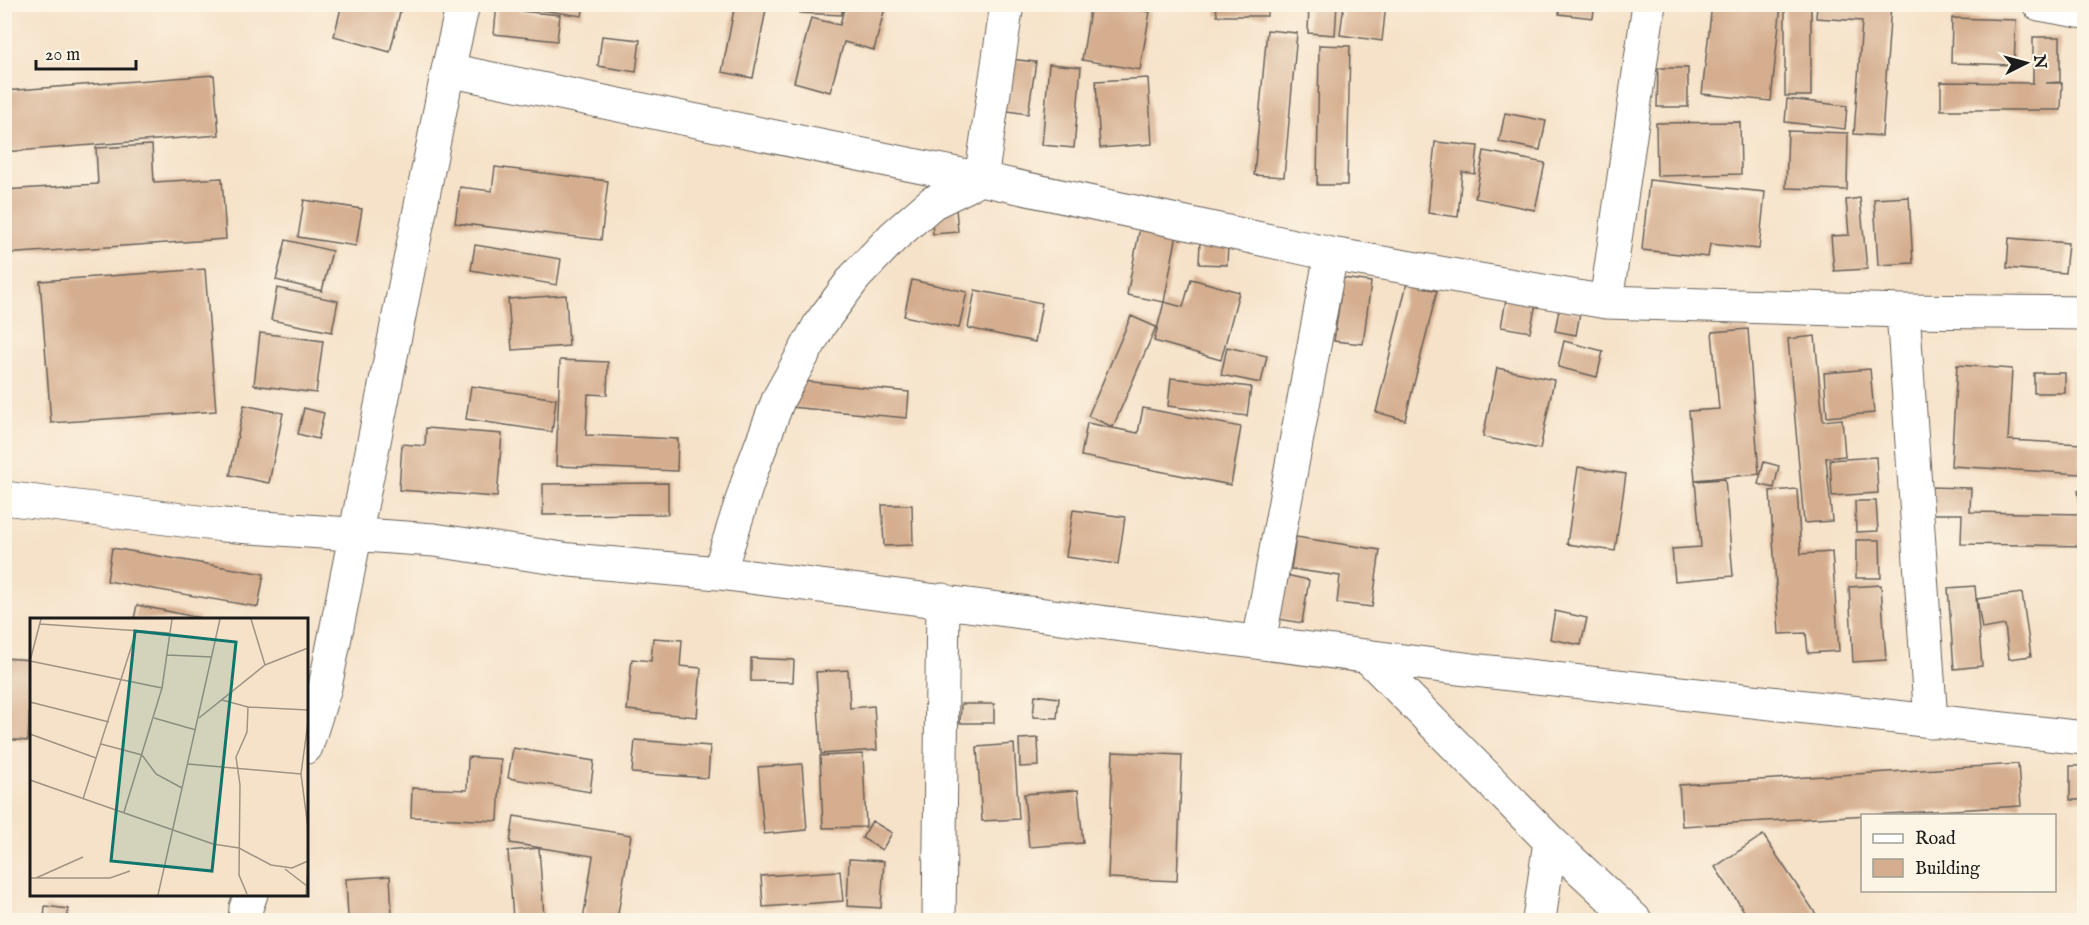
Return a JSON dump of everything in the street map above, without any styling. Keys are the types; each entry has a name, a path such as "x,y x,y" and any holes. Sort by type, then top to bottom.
{"street":[{"path":"308,741 325,687 463,4"},
{"path":"981,179 1007,4"},
{"path":"1606,302 1649,4"},
{"path":"2039,4 2085,12"},
{"path":"448,70 981,179 1331,254 1606,302 2085,313"},
{"path":"719,573 751,472 779,398 820,324 855,277 892,237 932,203 981,179"},
{"path":"1259,642 1331,254"},
{"path":"1903,310 1931,722"},
{"path":"4,498 224,525 434,540 570,560 719,573 943,600 1473,670 2085,738"},
{"path":"939,921 943,600"},
{"path":"1367,656 1550,841 1635,921"},
{"path":"1539,921 1550,841"},
{"path":"245,921 251,895"}],"building":[{"path":"342,4 402,4 390,52 334,36"},
{"path":"497,4 521,4 520,11 560,15 557,41 494,34"},
{"path":"534,4 584,4 582,16 534,9"},
{"path":"735,4 767,4 753,78 722,72"},
{"path":"800,4 842,4 842,15 800,13"},
{"path":"845,4 886,4 874,50 844,42 830,92 794,82 811,18 840,25"},
{"path":"1091,4 1150,12 1140,70 1082,60"},
{"path":"1216,4 1267,4 1267,16 1217,16"},
{"path":"1309,4 1337,4 1335,35 1308,33"},
{"path":"1344,4 1386,4 1382,41 1340,35"},
{"path":"1560,4 1595,4 1593,18 1559,14"},
{"path":"1712,4 1781,4 1771,101 1702,94"},
{"path":"1785,4 1811,4 1811,96 1785,96"},
{"path":"1817,4 1891,4 1882,136 1854,134 1862,21 1816,18"},
{"path":"1952,18 2016,20 2014,65 1951,63"},
{"path":"1267,30 1297,33 1284,177 1254,175"},
{"path":"602,36 640,40 636,72 598,66"},
{"path":"2033,37 2060,37 2060,82 2046,83 2062,83 2061,110 1941,110 1941,82 2033,83"},
{"path":"1319,45 1350,46 1347,185 1317,185"},
{"path":"1009,59 1036,62 1028,114 1001,110"},
{"path":"1049,64 1081,67 1074,148 1042,145"},
{"path":"1658,68 1688,68 1688,107 1657,107"},
{"path":"214,75 219,135 4,152 4,91"},
{"path":"1148,78 1152,144 1100,148 1096,81"},
{"path":"1787,99 1847,106 1845,129 1785,122"},
{"path":"1505,113 1546,121 1540,150 1499,142"},
{"path":"1740,122 1741,174 1657,176 1656,123"},
{"path":"1788,131 1848,133 1847,190 1786,188"},
{"path":"1435,142 1478,146 1475,174 1462,172 1458,217 1428,213"},
{"path":"152,145 154,182 222,178 226,239 4,254 4,190 98,184 96,148"},
{"path":"1484,151 1545,163 1535,210 1475,198"},
{"path":"495,167 608,181 601,240 455,223 460,187 492,191"},
{"path":"1649,180 1765,192 1759,249 1710,244 1708,257 1642,250"},
{"path":"955,197 958,232 933,234 930,198"},
{"path":"1909,197 1913,263 1878,265 1874,199"},
{"path":"1860,198 1867,269 1834,271 1831,236 1849,235 1846,200"},
{"path":"304,200 362,209 356,246 298,237"},
{"path":"1140,227 1177,234 1164,302 1127,295"},
{"path":"2009,238 2068,243 2065,273 2007,268"},
{"path":"286,240 332,251 322,291 276,280"},
{"path":"1200,242 1228,244 1227,265 1199,264"},
{"path":"475,245 561,259 557,285 471,270"},
{"path":"205,269 216,411 51,423 40,281"},
{"path":"1343,278 1371,282 1363,344 1334,341"},
{"path":"1191,279 1239,292 1221,360 1154,341 1164,302 1183,307"},
{"path":"912,280 967,292 959,328 904,316"},
{"path":"1407,283 1437,291 1405,420 1376,412"},
{"path":"277,288 338,301 332,332 271,320"},
{"path":"975,290 1042,303 1035,342 968,328"},
{"path":"1507,294 1537,299 1530,332 1501,327"},
{"path":"566,295 569,346 512,350 508,299"},
{"path":"1559,309 1580,313 1576,335 1555,331"},
{"path":"1131,316 1156,327 1113,427 1088,416"},
{"path":"1748,329 1759,474 1695,480 1689,411 1719,409 1712,332"},
{"path":"260,333 323,341 316,393 254,385"},
{"path":"1815,336 1823,421 1842,419 1845,456 1826,458 1832,521 1804,523 1788,339"},
{"path":"1564,341 1603,351 1597,377 1558,367"},
{"path":"1227,347 1267,356 1261,383 1221,375"},
{"path":"560,360 608,362 607,395 588,394 586,435 678,439 677,471 556,466"},
{"path":"1957,365 2012,369 2008,440 2082,444 2080,474 1951,466"},
{"path":"1497,368 1554,380 1540,449 1483,437"},
{"path":"1870,369 1874,413 1827,417 1824,373"},
{"path":"2034,373 2065,373 2065,393 2034,393"},
{"path":"1171,378 1251,387 1247,416 1168,406"},
{"path":"793,380 909,392 907,418 790,407"},
{"path":"471,386 556,399 552,432 466,419"},
{"path":"244,405 283,413 269,483 230,475"},
{"path":"304,408 324,413 318,439 298,434"},
{"path":"1143,408 1241,427 1231,485 1081,456 1087,423 1138,433"},
{"path":"426,428 502,434 497,497 399,490 402,444 425,446"},
{"path":"1876,457 1878,493 1832,496 1830,460"},
{"path":"1764,462 1779,466 1774,488 1758,484"},
{"path":"1578,467 1626,474 1615,551 1567,544"},
{"path":"1725,479 1733,576 1675,581 1672,549 1701,547 1695,481"},
{"path":"668,483 668,514 543,515 543,484"},
{"path":"1927,487 1971,488 1970,512 2084,514 2084,546 1961,544 1962,514 1927,514"},
{"path":"1797,489 1801,554 1832,552 1839,651 1808,653 1806,633 1779,634 1770,491"},
{"path":"2084,489 2084,513 2081,513 2078,490"},
{"path":"1855,501 1876,501 1878,531 1856,532"},
{"path":"882,505 912,505 913,545 884,546"},
{"path":"1073,510 1125,517 1118,564 1066,557"},
{"path":"1296,537 1380,550 1372,607 1337,603 1340,576 1291,569"},
{"path":"1856,540 1880,540 1881,578 1856,578"},
{"path":"112,548 264,574 258,607 107,581"},
{"path":"1286,575 1309,580 1302,623 1278,619"},
{"path":"1881,585 1886,660 1853,662 1849,587"},
{"path":"1975,586 1982,666 1954,669 1948,588"},
{"path":"2022,593 2031,656 2009,659 2005,625 1982,629 1977,599"},
{"path":"137,605 200,618 134,618"},
{"path":"1555,611 1587,618 1581,645 1550,639"},
{"path":"653,638 682,640 680,666 701,668 697,717 627,710 632,659 651,661"},
{"path":"4,658 30,660 28,741 4,739"},
{"path":"751,658 794,660 793,682 751,681"},
{"path":"848,670 850,708 874,706 877,750 821,754 816,672"},
{"path":"1035,695 1059,698 1057,718 1033,717"},
{"path":"961,704 994,704 994,723 960,723"},
{"path":"1038,738 1039,766 1020,767 1019,739"},
{"path":"635,740 710,746 708,778 632,773"},
{"path":"1014,744 1019,819 982,821 977,747"},
{"path":"513,748 594,761 590,792 508,778"},
{"path":"1113,752 1182,755 1177,881 1108,878"},
{"path":"863,754 866,827 823,828 820,756"},
{"path":"468,757 501,759 498,821 411,817 412,788 467,790"},
{"path":"802,764 807,830 764,834 758,767"},
{"path":"2018,764 2021,806 1682,826 1679,785"},
{"path":"2070,766 2084,766 2084,800 2070,800"},
{"path":"1078,790 1083,843 1029,847 1024,794"},
{"path":"514,816 631,835 617,920 583,920 593,856 510,843"},
{"path":"872,821 892,833 882,850 862,838"},
{"path":"1763,835 1820,920 1750,920 1715,867"},
{"path":"539,848 544,917 513,919 508,851"},
{"path":"849,859 884,861 881,908 847,906"},
{"path":"840,871 843,901 763,907 761,876"},
{"path":"390,876 392,914 348,917 346,879"},
{"path":"45,906 68,909 67,920 44,920"}]}
